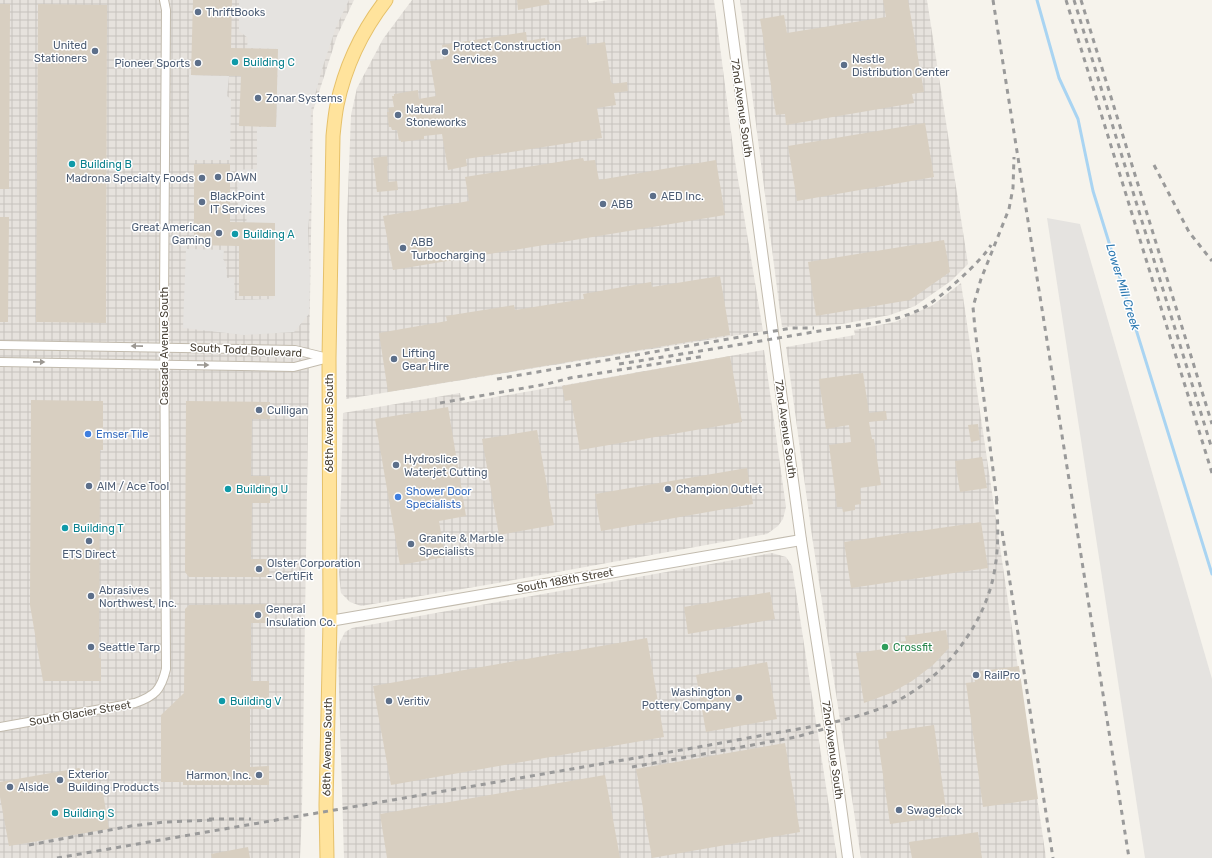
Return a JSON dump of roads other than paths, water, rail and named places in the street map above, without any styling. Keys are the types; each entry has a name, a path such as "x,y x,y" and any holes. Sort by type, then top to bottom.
{"main road":[{"name":"68th Avenue South","path":"327,858 326,805 330,621 329,358 333,136 336,106 342,83 355,48 375,14 386,0"}],"street":[{"name":"Cascade Avenue South","path":"158,691 163,682 166,669 164,347 166,10 164,0"},
{"name":"72nd Avenue South","path":"728,0 801,540 848,858"},
{"name":"South Todd Boulevard","path":"0,345 295,350 329,358"},
{"name":"South Todd Boulevard","path":"0,362 294,367 329,358"},
{"name":"South 188th Street","path":"330,621 801,540"},
{"name":"South Glacier Street","path":"0,727 135,703 147,699 158,691"}],"waterway":[{"name":"Lower Mill Creek","path":"1037,0 1059,78 1078,119 1093,191 1212,574"}],"railway":[{"path":"993,0 1129,858"},
{"path":"1066,0 1212,473"},
{"path":"1074,0 1212,449"},
{"path":"1081,0 1212,424"},
{"path":"997,501 973,307 981,279 1009,209 1013,188 1014,157"},
{"path":"1154,165 1189,232 1212,261"},
{"path":"619,364 901,317 923,308 939,297 960,279 979,260 991,245"},
{"path":"497,379 792,328 814,328"},
{"path":"440,403 547,384 570,378 705,356"},
{"path":"57,858 705,746 827,724 869,713 907,695 938,672 961,646 979,617 986,601 995,568 998,532 996,496"},
{"path":"1002,531 1053,858"},
{"path":"632,767 796,737 831,727"},
{"path":"209,819 251,819"},
{"path":"29,845 131,826 165,822 213,820"}],"place":[{"name":"ThriftBooks","path":"198,12"},
{"name":"United Stationers","path":"95,51"},
{"name":"Protect Construction Services","path":"445,52"},
{"name":"Building C","path":"235,62"},
{"name":"Pioneer Sports","path":"198,63"},
{"name":"Nestle Distribution Center","path":"844,65"},
{"name":"Zonar Systems","path":"258,98"},
{"name":"Natural Stoneworks","path":"398,115"},
{"name":"Building B","path":"72,164"},
{"name":"DAWN","path":"218,177"},
{"name":"Madrona Specialty Foods","path":"202,178"},
{"name":"AED Inc.","path":"653,196"},
{"name":"BlackPoint IT Services","path":"202,202"},
{"name":"ABB","path":"603,204"},
{"name":"Great American Gaming","path":"219,233"},
{"name":"Building A","path":"235,234"},
{"name":"ABB Turbocharging","path":"403,248"},
{"name":"Lifting Gear Hire","path":"394,359"},
{"name":"Culligan","path":"259,410"},
{"name":"Emser Tile","path":"88,434"},
{"name":"Hydroslice Waterjet Cutting","path":"396,465"},
{"name":"AIM / Ace Tool","path":"89,486"},
{"name":"Building U","path":"228,489"},
{"name":"Champion Outlet","path":"668,489"},
{"name":"Shower Door Specialists","path":"398,497"},
{"name":"Building T","path":"65,528"},
{"name":"ETS Direct","path":"89,541"},
{"name":"Granite & Marble Specialists","path":"411,544"},
{"name":"Olster Corporation - CertiFit","path":"259,569"},
{"name":"Abrasives Northwest, Inc.","path":"91,596"},
{"name":"General Insulation Co.","path":"258,615"},
{"name":"Seattle Tarp","path":"91,647"},
{"name":"Crossfit","path":"885,647"},
{"name":"RailPro","path":"976,675"},
{"name":"Washington Pottery Company","path":"739,698"},
{"name":"Building V","path":"222,701"},
{"name":"Veritiv","path":"389,701"},
{"name":"Harmon, Inc.","path":"259,775"},
{"name":"Exterior Building Products","path":"60,780"},
{"name":"Alside","path":"10,787"},
{"name":"Swagelock","path":"899,810"},
{"name":"Building S","path":"55,813"}]}
